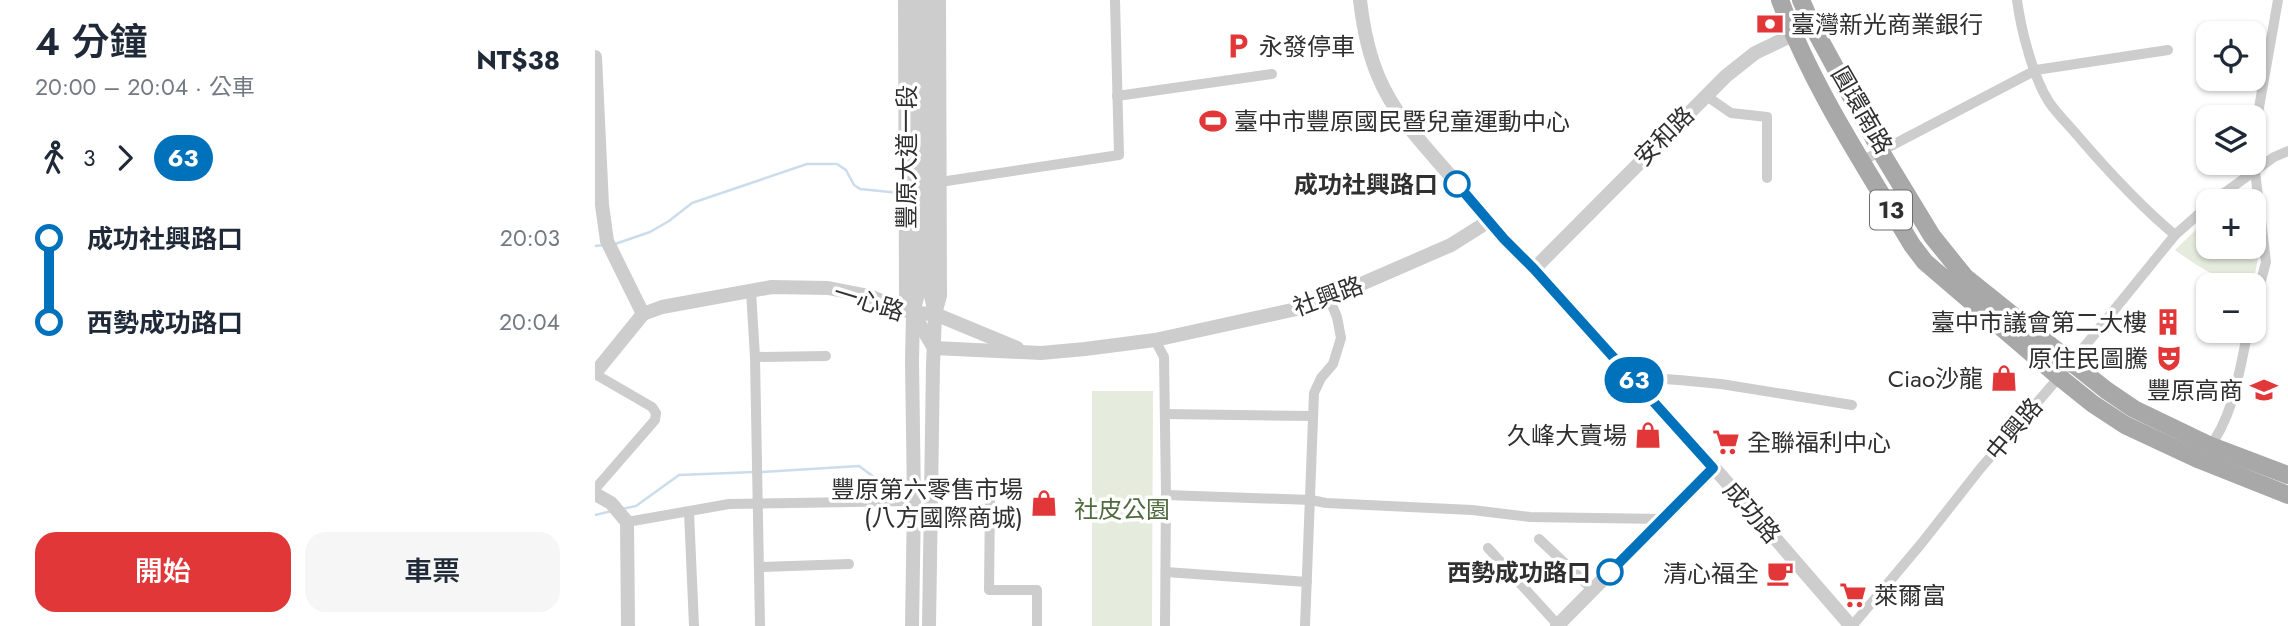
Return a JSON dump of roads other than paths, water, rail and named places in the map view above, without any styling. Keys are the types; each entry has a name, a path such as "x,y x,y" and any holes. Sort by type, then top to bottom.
{"main road":[{"name":"圓環南路","path":"1780,0 1793,35 1862,161 1925,262 2058,376 2125,425 2206,453 2288,475"},
{"name":"圓環南路","path":"1801,0 1812,26 1880,152 1932,236 1965,278 2106,390 2134,409 2206,453 2288,495"}],"street":[{"name":"豐原大道一段","path":"905,0 906,296 913,313"},
{"path":"915,0 923,258"},
{"path":"923,258 928,0"},
{"name":"豐原大道一段","path":"929,626 935,314 940,296 939,0"},
{"path":"940,182 1119,155 1115,0"},
{"name":"成功路","path":"1360,0 1363,26 1372,59 1379,79 1400,116 1489,221 1638,384 1851,626"},
{"path":"2017,0 2021,28 2049,103 2111,173 2175,235"},
{"path":"2259,105 2278,0"},
{"name":"安和路","path":"1534,269 1705,95 1755,53 1812,26"},
{"path":"1862,161 2036,70 2168,50"},
{"path":"595,57 602,205 607,241 643,314 595,374 652,407 656,413 655,420 595,492 611,503 627,522 628,626"},
{"path":"1117,96 1272,74"},
{"path":"1705,95 1731,113 1767,117 1767,178"},
{"path":"2266,161 2288,151"},
{"path":"2227,189 2243,175"},
{"path":"2255,175 2266,262 2263,273"},
{"name":"中興路","path":"1851,626 2175,235 2196,216"},
{"name":"社興路","path":"1155,340 1293,310 1329,299 1451,245 1489,221"},
{"name":"豐原大道一段","path":"912,626 913,313 923,258"},
{"name":"豐原大道一段","path":"923,258 935,314"},
{"name":"一心路","path":"643,314 662,307 772,287 828,288 869,296 913,313 934,348"},
{"path":"751,291 755,357 760,626"},
{"path":"1305,626 1314,393 1321,377 1333,364 1341,338 1337,317 1329,299"},
{"path":"913,313 935,314 1027,352"},
{"path":"934,348 1027,352 1085,349 1155,340 1164,358 1165,626"},
{"path":"2206,453 2221,432 2245,343"},
{"path":"755,357 826,356"},
{"path":"1638,384 1649,378 1721,384 1852,405"},
{"path":"1165,414 1312,416"},
{"path":"1488,548 1557,626 1713,468"},
{"path":"1166,495 1311,500 1472,510 1530,517 1662,519"},
{"path":"990,499 989,590 1037,590 1037,626"},
{"path":"627,522 729,504 914,501"},
{"path":"689,512 694,626"},
{"path":"1539,539 1593,590"},
{"path":"759,567 849,564"},
{"path":"1166,572 1307,582"}],"waterway":[{"path":"615,244 650,232 692,203 807,164 837,164 846,170 854,185 860,189 900,193"},
{"path":"595,246 605,245"},
{"path":"762,472 859,466 885,485"},
{"path":"622,509 636,506 679,475 755,472"},
{"path":"595,515 612,511"}],"place":[{"name":"臺灣新光商業銀行","path":"1770,24"},
{"name":"永發停車","path":"1238,46"},
{"name":"臺中市豐原國民暨兒童運動中心","path":"1213,121"},
{"name":"成功社興路口","path":"1457,184"},
{"name":"臺中市議會第二大樓","path":"2168,322"},
{"name":"原住民圖騰","path":"2169,358"},
{"name":"Ciao沙龍","path":"2004,378"},
{"name":"豐原高商","path":"2264,390"},
{"name":"久峰大賣場","path":"1648,435"},
{"name":"全聯福利中心","path":"1726,442"},
{"name":"豐原第六零售市場 (八方國際商城)","path":"1044,503"},
{"name":"西勢成功路口","path":"1610,572"},
{"name":"清心福全","path":"1780,573"},
{"name":"萊爾富","path":"1853,595"}],"park label":[{"name":"社皮公園","path":"1122,509"}]}
